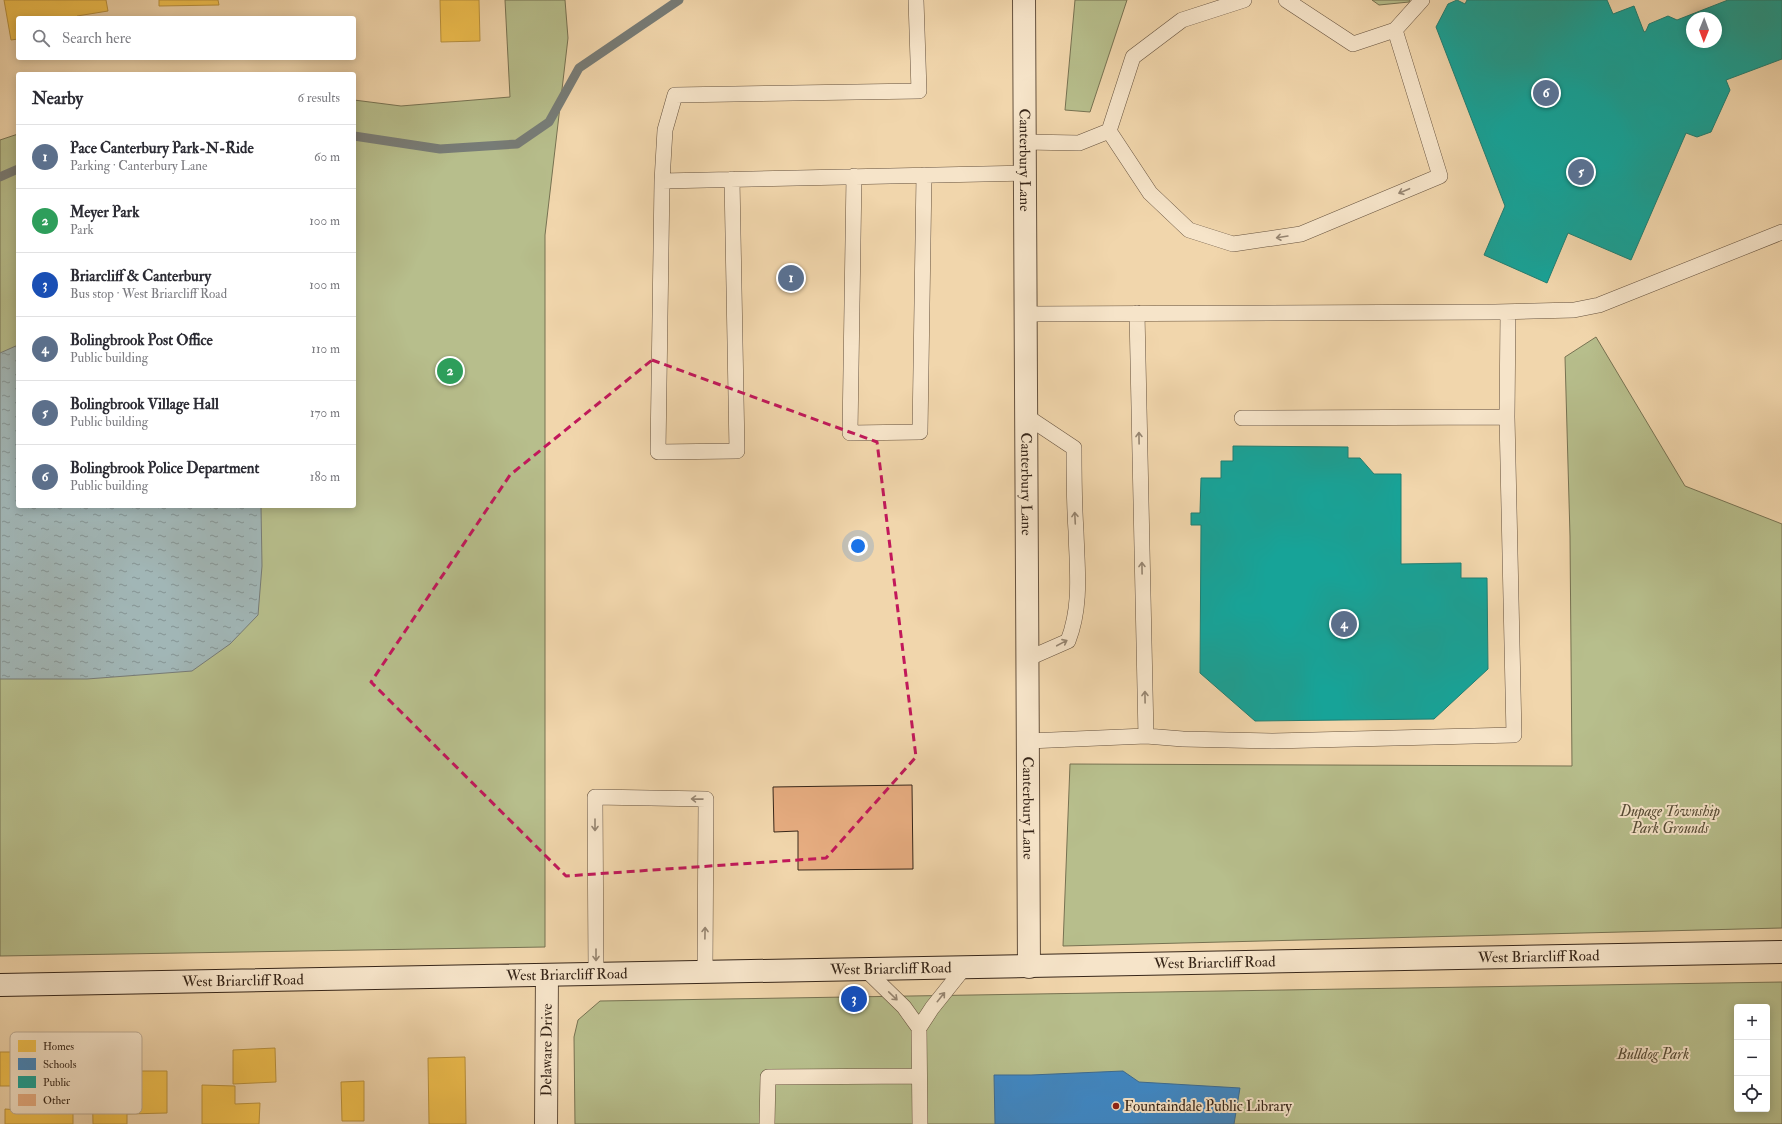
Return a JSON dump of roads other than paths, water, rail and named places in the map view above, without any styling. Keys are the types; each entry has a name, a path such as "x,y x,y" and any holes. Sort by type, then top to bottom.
{"street":[{"name":"Canterbury Lane","path":"1024,0 1029,967"},
{"name":"West Briarcliff Road","path":"0,985 1782,952"},
{"name":"Delaware Drive","path":"546,1124 547,975"}],"lane":[{"path":"732,179 737,451 658,452 662,181 665,130 675,94 919,91 916,0"},
{"path":"1109,131 1133,57 1182,20 1244,0"},
{"path":"1286,0 1353,44 1395,30 1422,0"},
{"path":"1109,131 1154,197 1189,230 1233,244 1301,234 1440,176 1395,30"},
{"path":"1025,142 1080,142 1109,131"},
{"path":"662,181 1025,173"},
{"path":"854,176 850,433 920,432 924,175"},
{"path":"1026,314 1508,312 1574,310 1599,306 1782,232"},
{"path":"1028,741 1146,736 1183,739 1273,741 1514,735 1507,417 1508,312"},
{"path":"1137,314 1146,736"},
{"path":"1026,416 1074,448 1074,490 1078,587 1075,622 1068,641 1027,659"},
{"path":"1242,418 1507,417"},
{"path":"596,975 595,797 706,799 705,972"},
{"path":"920,1124 919,1028 932,1008 964,968"},
{"path":"865,969 904,1007 919,1028"},
{"path":"767,1124 768,1077 920,1076"}],"water":[{"path":"16,346 16,508 261,508 262,566 258,615 230,644 192,671 87,679 0,679 0,353"}],"waterway":[{"path":"356,136 440,149 517,144 549,122 579,68 679,0"},
{"path":"0,177 16,170"}],"place":[{"name":"Bolingbrook Police Department","path":"1546,93"},
{"name":"Bolingbrook Village Hall","path":"1581,172"},
{"name":"Pace Canterbury Park-N-Ride","path":"791,278"},
{"name":"Meyer Park","path":"450,371"},
{"name":"Bolingbrook Post Office","path":"1344,624"},
{"name":"Briarcliff & Canterbury","path":"854,999"},
{"name":"Fountaindale Public Library","path":"1116,1106"}],"park label":[{"name":"Dupage Township Park Grounds","path":"1670,820"},
{"name":"Bulldog Park","path":"1653,1054"}]}
